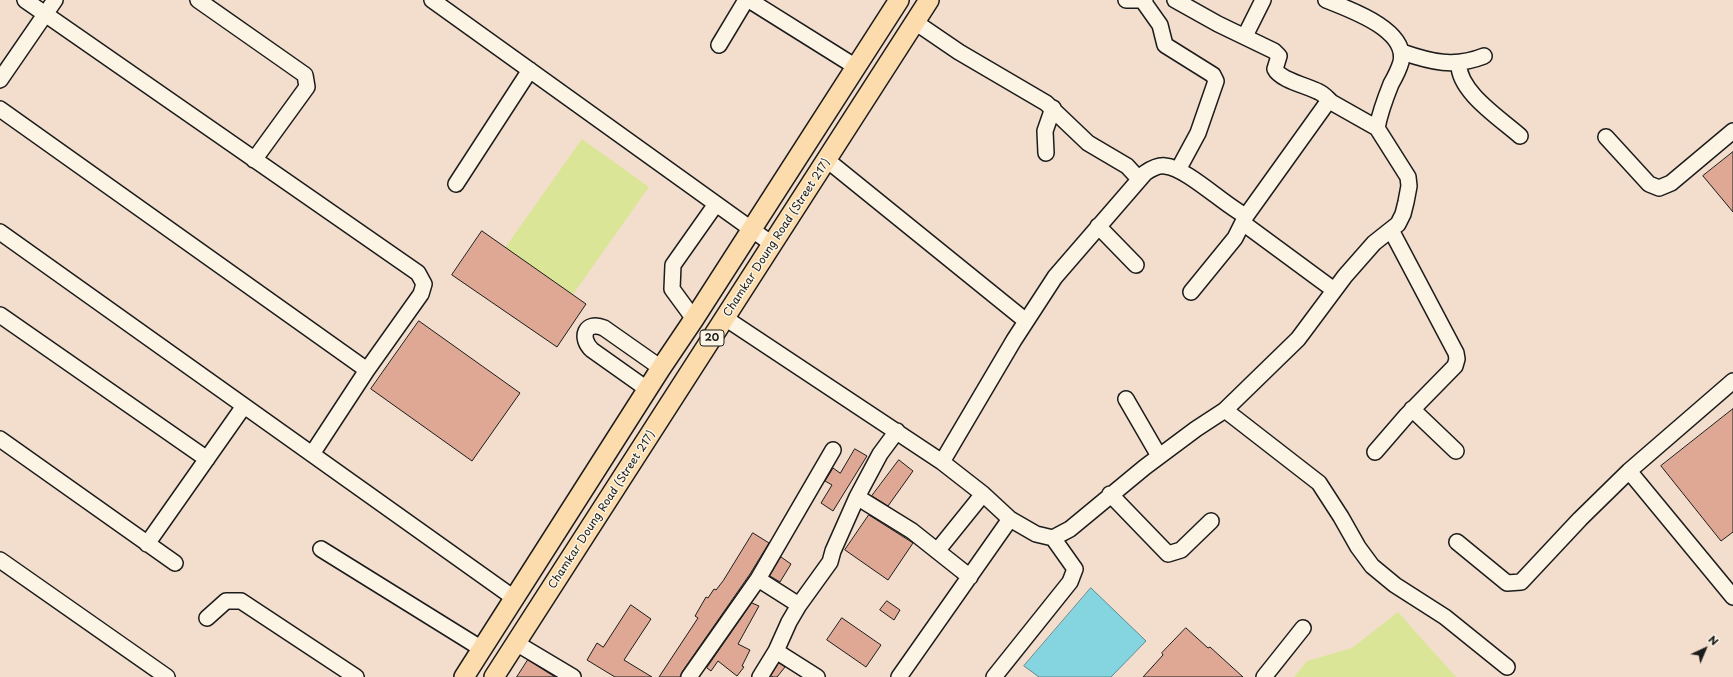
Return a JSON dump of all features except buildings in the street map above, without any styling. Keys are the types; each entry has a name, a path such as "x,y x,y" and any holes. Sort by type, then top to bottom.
{"main road":[{"name":"20","path":"464,677 660,368 694,319 899,0"},
{"name":"Chamkar Doung Road (Street 217)","path":"494,677 929,0"}],"street":[{"path":"25,0 418,273 424,284 421,294 367,370 312,454"},
{"path":"0,80 55,0"},
{"path":"198,0 304,74 307,88 254,160"},
{"path":"432,0 772,244"},
{"path":"719,45 746,0"},
{"path":"749,0 856,67"},
{"path":"1126,0 1144,0 1160,25 1165,45 1212,74 1216,81 1198,133 1178,170"},
{"path":"725,318 942,462 983,494 1010,519 1036,534 1053,538 1070,529 1110,494 1159,456 1225,410 1298,339 1334,290 1374,243 1391,230 1403,214 1409,186 1408,177 1377,128 1331,102 1320,92 1279,75 1275,69 1278,59 1277,53 1175,0"},
{"path":"1245,36 1262,0"},
{"path":"1326,0 1376,23 1389,32 1397,42 1402,52 1401,63 1382,105 1377,128"},
{"path":"915,22 959,52 1035,95 1053,108 1088,144 1126,166 1139,179"},
{"path":"1402,52 1438,62 1459,63 1471,61 1484,56"},
{"path":"1459,63 1459,71 1463,83 1476,97 1520,136"},
{"path":"456,184 530,70"},
{"path":"1190,292 1235,238 1244,220 1327,103 1331,102"},
{"path":"1046,153 1045,131 1053,108"},
{"path":"0,109 367,370"},
{"path":"1606,137 1649,184 1659,188 1671,183 1733,131"},
{"path":"827,160 1026,321"},
{"path":"942,462 1026,321 1055,277 1139,179 1153,168 1164,165 1178,170 1334,290"},
{"path":"694,319 672,289 673,265 716,204"},
{"path":"1098,226 1136,265"},
{"path":"1375,452 1412,409 1455,366 1457,359 1456,353 1391,230"},
{"path":"0,232 514,598"},
{"path":"0,315 207,458"},
{"path":"647,389 592,350 587,345 585,338 586,330 597,325 604,328 660,368"},
{"path":"1457,542 1507,583 1521,582 1580,519 1629,471 1733,381"},
{"path":"1126,399 1159,456"},
{"path":"147,544 244,406"},
{"path":"1412,409 1456,451"},
{"path":"1225,410 1319,483 1358,547 1372,566 1395,585 1445,617 1507,667"},
{"path":"760,677 776,651 789,622 799,605 830,562 833,551 857,497 880,454 897,431"},
{"path":"0,439 175,563"},
{"path":"690,677 758,579 834,450"},
{"path":"1629,471 1733,597"},
{"path":"937,551 983,494"},
{"path":"1110,494 1168,554 1181,550 1211,521"},
{"path":"857,497 912,531 970,577"},
{"path":"900,677 1010,519"},
{"path":"994,677 1070,582 1073,575 1074,569 1053,538"},
{"path":"321,549 482,649"},
{"path":"0,560 167,677"},
{"path":"758,579 799,605"},
{"path":"207,618 226,601 241,601 356,677"},
{"path":"1264,677 1303,628"},
{"path":"516,643 573,677"},
{"path":"776,651 817,677"}],"green space":[{"path":"582,139 649,187 569,300 502,252"},
{"path":"1398,612 1456,677 1294,677 1307,661 1352,648"}],"water":[{"path":"1091,588 1146,641 1111,677 1039,677 1024,666"}]}
